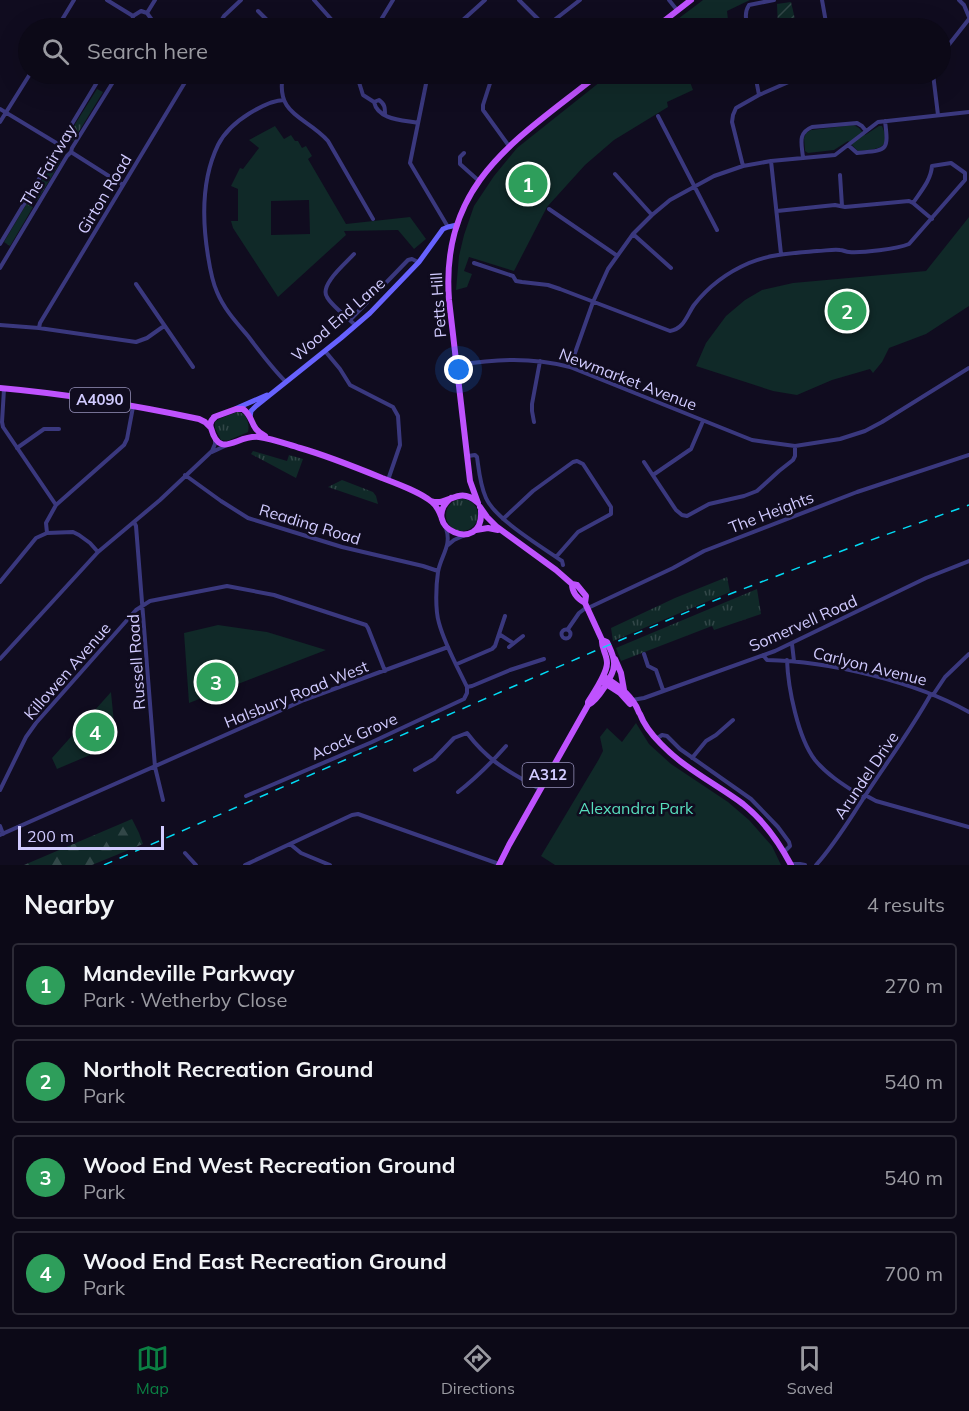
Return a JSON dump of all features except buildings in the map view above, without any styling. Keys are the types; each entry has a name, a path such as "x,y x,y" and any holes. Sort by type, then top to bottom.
{"main road":[{"path":"668,18 691,0"},
{"name":"A312","path":"457,225 465,204 479,181 509,146 585,84"},
{"name":"Petts Hill","path":"457,225 450,252 449,300 470,481 479,505 490,521 572,584 577,585 586,596 587,606 602,640"},
{"name":"A4090","path":"2,388 133,405 199,419 215,417"},
{"path":"236,409 246,411 257,432 388,480 429,500 439,502 454,496 467,489 470,481"},
{"name":"Wood End Lane","path":"215,417 236,409"},
{"path":"215,417 211,420 211,429 215,439 221,445 228,445 248,437 275,440"},
{"name":"A4090","path":"199,419 208,424 211,429"},
{"path":"248,437 253,432 253,426"},
{"path":"429,500 436,507 444,524 455,533 470,532 480,522 482,514 479,505 475,499 466,495 454,496 445,503 442,511 444,524"},
{"name":"Petts Hill","path":"470,532 488,528 507,534"},
{"name":"A312","path":"499,865 588,702 614,667 613,656 606,642 602,640"},
{"name":"A312","path":"588,705 598,697 605,680 607,663 601,644 602,640"},
{"path":"613,656 621,673 622,692"},
{"path":"605,680 622,692 634,705 656,739 684,764 744,805 766,827 791,865"},
{"path":"598,697 606,693 622,692"}],"street":[{"path":"63,18 75,0"},
{"path":"107,0 133,16 141,11 147,13 151,18"},
{"path":"147,13 155,0"},
{"path":"223,18 241,0"},
{"path":"314,0 330,18"},
{"path":"382,18 393,0"},
{"path":"465,18 484,0"},
{"path":"519,0 536,18"},
{"path":"558,18 580,0"},
{"path":"669,0 677,11"},
{"path":"746,18 746,9 749,5 774,0"},
{"path":"822,0 825,18"},
{"path":"951,42 969,18 964,5 959,0"},
{"path":"258,11 265,18"},
{"path":"0,122 24,84"},
{"name":"The Fairway","path":"0,244 96,84"},
{"name":"The Fairway","path":"0,268 112,84"},
{"name":"Girton Road","path":"39,328 40,322 184,84"},
{"path":"282,84 284,100 288,108 320,132 328,141 373,219"},
{"path":"360,84 363,95 374,102 380,113 418,123"},
{"path":"426,84 410,163 448,227 457,225"},
{"path":"490,84 483,110 509,146"},
{"path":"757,84 759,95"},
{"path":"744,166 732,122 736,108 784,84"},
{"path":"934,84 938,115"},
{"path":"284,100 278,100 256,109 229,129 218,144 206,185 204,217 210,268 220,298 233,319 286,382"},
{"path":"374,102 379,100 386,107 385,115"},
{"path":"0,110 58,145 60,155 67,156"},
{"path":"570,367 601,282 616,255 633,234 670,200 694,186 744,166 771,161 831,156 878,122 969,112"},
{"path":"658,116 717,230"},
{"path":"848,145 857,153 884,148 887,144 885,121"},
{"path":"804,158 802,138 807,129 857,123 866,131"},
{"path":"58,145 68,142 72,150 123,185"},
{"path":"464,153 460,157 460,164 479,181"},
{"path":"771,161 782,254"},
{"path":"474,263 513,276 516,280 549,285 670,331 682,325 695,304 718,281 747,263 782,254 839,249 850,252 902,247 909,244 965,180 964,173 953,164 932,165 932,174 913,203"},
{"path":"615,174 652,215"},
{"path":"840,175 841,206"},
{"path":"777,212 835,205 845,207 909,201 932,219"},
{"path":"549,209 616,255"},
{"name":"Wood End Lane","path":"250,418 250,413 254,408 271,393 377,306 419,262 441,232 448,227"},
{"path":"633,234 671,268"},
{"path":"354,254 327,284 325,292 327,298 355,325"},
{"name":"Wood End Lane","path":"350,320 409,259 419,262"},
{"path":"136,284 193,367"},
{"path":"0,325 39,328 136,342 147,338 164,326"},
{"path":"325,351 350,385 393,407 396,411 400,445 388,480"},
{"name":"Newmarket Avenue","path":"457,365 512,359 540,361 570,367 752,440 795,446 840,439 865,431 969,368"},
{"path":"534,422 532,404 540,361"},
{"path":"2,388 3,428 56,505"},
{"name":"Wood End Lane","path":"236,409 271,393"},
{"path":"47,533 46,523 56,505 124,445 133,405"},
{"path":"653,475 691,448 704,421"},
{"path":"17,448 44,429 58,429"},
{"path":"0,659 98,552 160,500 209,453 214,446 215,439"},
{"path":"209,453 228,445"},
{"path":"644,462 677,511 687,516 709,504 757,491 793,459 795,446"},
{"name":"The Heights","path":"587,606 714,547 857,492 969,455"},
{"name":"Petts Hill","path":"468,456 477,456 481,483 493,510 562,561 563,565"},
{"path":"503,519 533,490 573,462 583,464 612,511 607,517 578,532 556,557"},
{"name":"Reading Road","path":"185,475 248,518 342,547 438,571"},
{"name":"Russell Road","path":"134,522 143,605 154,767 163,800"},
{"path":"444,524 448,537 438,571 438,620 467,687 544,659"},
{"path":"0,582 36,538 47,533 73,532 90,543 98,552"},
{"path":"446,548 452,541 470,532"},
{"name":"Somervell Road","path":"634,705 663,690 792,644 942,571 969,561"},
{"path":"143,605 150,601 222,586 274,595 366,625 385,671"},
{"name":"Killowen Avenue","path":"0,790 26,737 36,723 136,610 143,605"},
{"path":"568,629 587,606"},
{"path":"457,664 492,649 505,616"},
{"path":"499,634 513,643"},
{"path":"508,647 523,636"},
{"path":"792,644 794,661"},
{"name":"Halsbury Road West","path":"2,834 304,700 448,647"},
{"path":"644,654 648,666 656,670 663,690"},
{"name":"Arundel Drive","path":"816,865 839,837 945,677 969,654"},
{"name":"Carlyon Avenue","path":"763,656 767,660 788,660 867,675 932,695 969,712"},
{"path":"788,660 789,683 802,735 810,753 825,770 865,797 969,827"},
{"name":"Acock Grove","path":"246,796 458,703 464,699 467,687"},
{"path":"692,758 706,741 733,720"},
{"path":"415,770 434,759 454,738 467,733 477,747 493,761 540,790"},
{"path":"656,739 665,735 692,758 751,799 765,812 789,842 790,846 784,852"},
{"path":"458,792 475,779 506,746"},
{"path":"245,865 358,814 499,865"},
{"path":"0,825 2,834"},
{"path":"290,844 301,853 330,865"},
{"path":"185,853 196,865"},
{"path":"791,865 805,865"}],"green space":[{"path":"703,0 750,0 727,11 728,18 679,18"},
{"path":"791,2 795,18 778,18 777,4"},
{"path":"597,84 691,84 693,90 667,102 668,107 614,140 585,165 547,207 514,271 469,257 464,271 472,274 467,287 456,290 459,256 474,206 494,176 517,148"},
{"path":"97,89 103,92 73,141 67,137"},
{"path":"854,125 865,135 882,126 885,134 884,144 876,149 858,151 848,141 834,150 808,153 805,151 804,138 811,130"},
{"path":"275,126 284,139 291,135 302,148 306,146 312,156 308,159 346,224 410,217 426,239 414,249 398,230 344,231 346,235 278,297 233,228 231,221 238,221 238,189 231,186 240,168 243,169 259,148 249,140","holes":["309,200 310,234 271,235 271,201"]},
{"path":"55,157 61,161 37,201 31,198"},
{"path":"27,203 33,207 10,246 4,242"},
{"path":"969,217 969,306 926,334 889,348 873,373 870,369 832,380 797,395 773,391 696,366 706,343 726,316 745,300 762,290 793,283 926,271"},
{"path":"237,412 243,414 247,419 248,432 227,441 221,440 215,428 215,422"},
{"path":"253,451 287,461 289,455 303,459 296,478 251,454"},
{"path":"342,480 373,492 378,504 328,487"},
{"path":"462,499 474,503 478,515 474,527 462,531 450,527 446,515 450,503"},
{"path":"727,577 730,592 613,641 611,628"},
{"path":"757,589 761,614 714,630 712,626 621,661 616,648"},
{"path":"218,625 267,632 326,650 189,703 184,633"},
{"path":"111,692 116,744 57,769 52,758"},
{"name":"Alexandra Park","path":"636,723 649,744 671,764 728,802 749,820 772,846 781,865 555,865 541,856 603,751 600,737 607,728 622,742"},
{"path":"132,819 143,844 92,865 24,865"}],"railway":[{"path":"104,865 730,594 969,505"}],"place":[{"name":"Mandeville Parkway","path":"528,184"},
{"name":"Northolt Recreation Ground","path":"847,311"},
{"name":"Wood End West Recreation Ground","path":"216,682"},
{"name":"Wood End East Recreation Ground","path":"95,732"}]}
